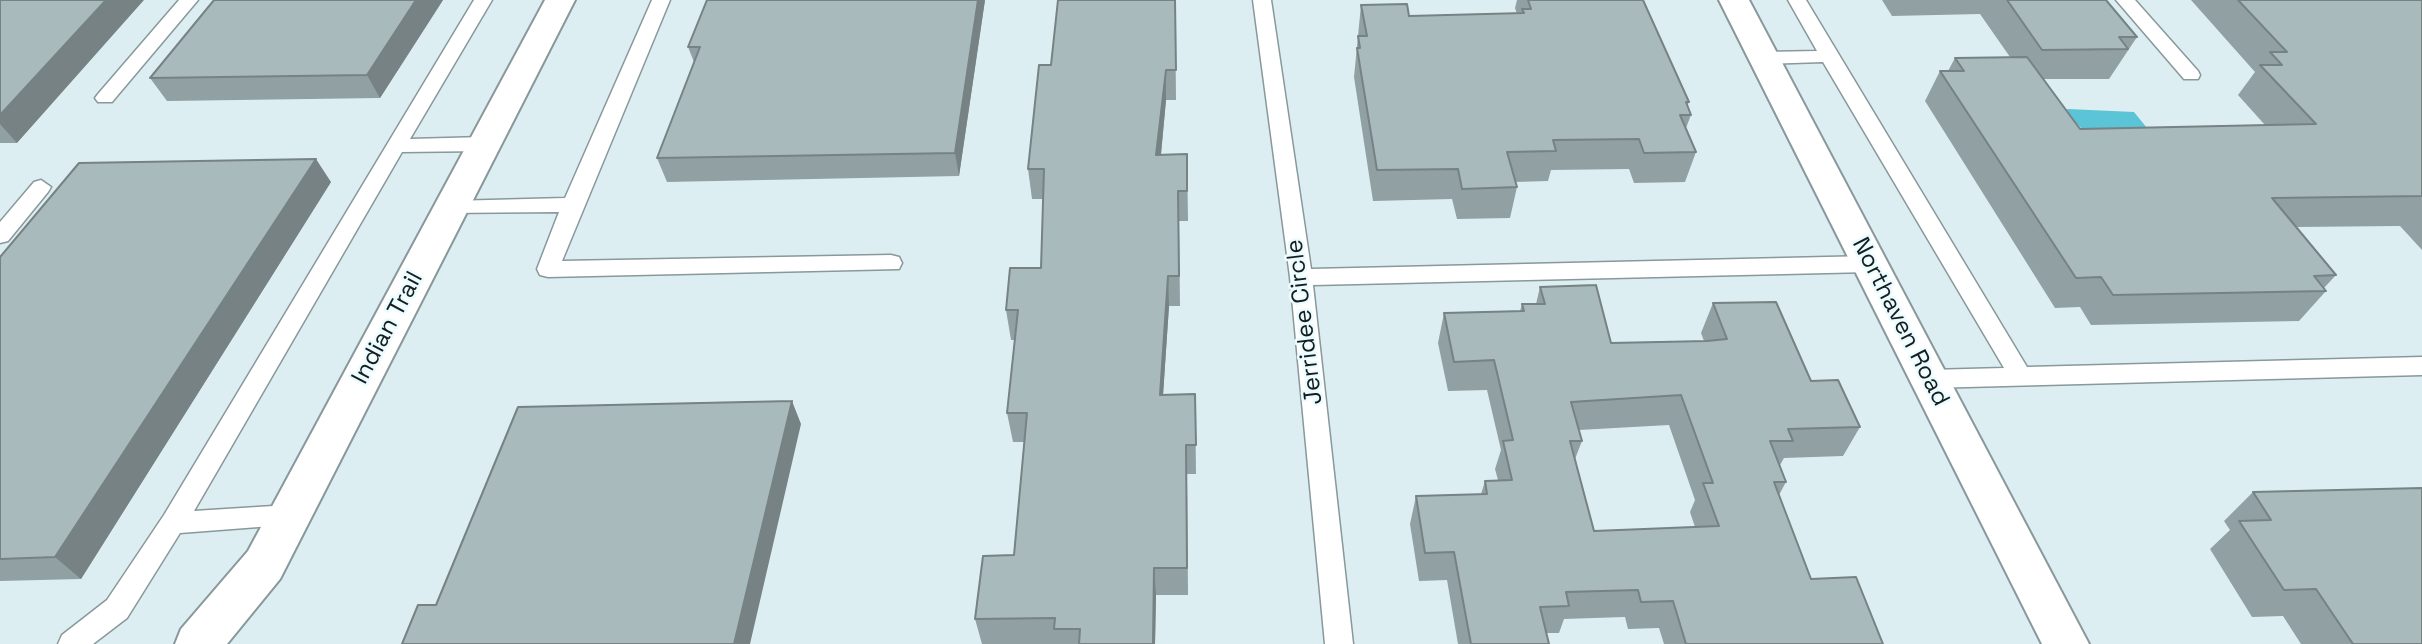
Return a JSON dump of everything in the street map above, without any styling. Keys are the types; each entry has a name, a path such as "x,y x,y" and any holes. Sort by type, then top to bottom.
{"street":[{"name":"Indian Trail","path":"198,644 264,565 560,0"},
{"name":"Northaven Road","path":"1734,0 2066,644"}],"lane":[{"path":"105,98 189,0"},
{"path":"72,644 117,609 173,523 483,0"},
{"path":"662,0 572,205 548,269 891,263"},
{"name":"Jerridee Circle","path":"1262,0 1301,278 1339,644"},
{"path":"1797,0 2021,377"},
{"path":"2125,0 2191,75"},
{"path":"1764,58 1829,56"},
{"path":"396,146 484,145"},
{"path":"0,236 41,187"},
{"path":"451,208 572,205"},
{"path":"1301,278 1870,264"},
{"path":"1929,379 2422,366"},
{"path":"173,523 289,516"}],"water":[{"path":"2064,111 2134,112 2147,128 2084,131"}],"building":[{"path":"0,0 106,0 0,115"},
{"path":"214,0 416,0 367,75 150,78"},
{"path":"707,0 978,0 955,153 657,158 700,47 688,47"},
{"path":"1058,0 1175,0 1176,70 1166,70 1156,155 1187,154 1187,191 1178,191 1179,276 1168,276 1160,395 1195,394 1196,445 1186,445 1187,568 1154,568 1153,644 1079,644 1080,629 1054,629 1055,618 975,619 983,556 1014,555 1027,413 1007,413 1018,310 1006,310 1010,268 1041,268 1044,169 1028,169 1039,65 1051,65"},
{"path":"1528,0 1643,0 1689,102 1686,102 1691,115 1680,115 1696,152 1644,153 1639,139 1553,140 1556,151 1507,152 1517,187 1462,189 1458,169 1377,170 1357,48 1360,48 1358,36 1367,36 1361,5 1407,4 1409,16 1524,13 1522,9 1531,9"},
{"path":"2007,0 2106,0 2137,37 2119,37 2128,49 2042,50"},
{"path":"2238,0 2422,0 2422,196 2272,198 2336,275 2314,276 2326,291 2113,295 2101,277 2076,278 1940,71 1964,71 1955,58 2027,57 2080,129 2316,124 2260,65 2282,65 2270,52 2287,52"},
{"path":"316,159 55,557 0,559 0,257 79,163"},
{"path":"1596,285 1611,343 1727,339 1713,303 1776,302 1811,381 1838,380 1860,427 1788,429 1793,441 1770,441 1786,482 1774,482 1811,579 1856,577 1883,644 1686,644 1673,601 1641,602 1638,590 1566,592 1569,606 1540,607 1549,644 1471,644 1454,552 1425,553 1416,496 1487,494 1485,481 1512,480 1503,441 1513,440 1494,360 1454,362 1444,313 1524,311 1522,304 1545,304 1540,287","holes":["1681,395 1713,483 1703,483 1719,526 1594,531 1570,441 1582,441 1571,402"]},
{"path":"792,401 734,644 402,644 418,605 436,605 518,407"},
{"path":"2422,488 2422,644 2353,644 2316,589 2284,590 2239,521 2271,520 2253,492"}]}
